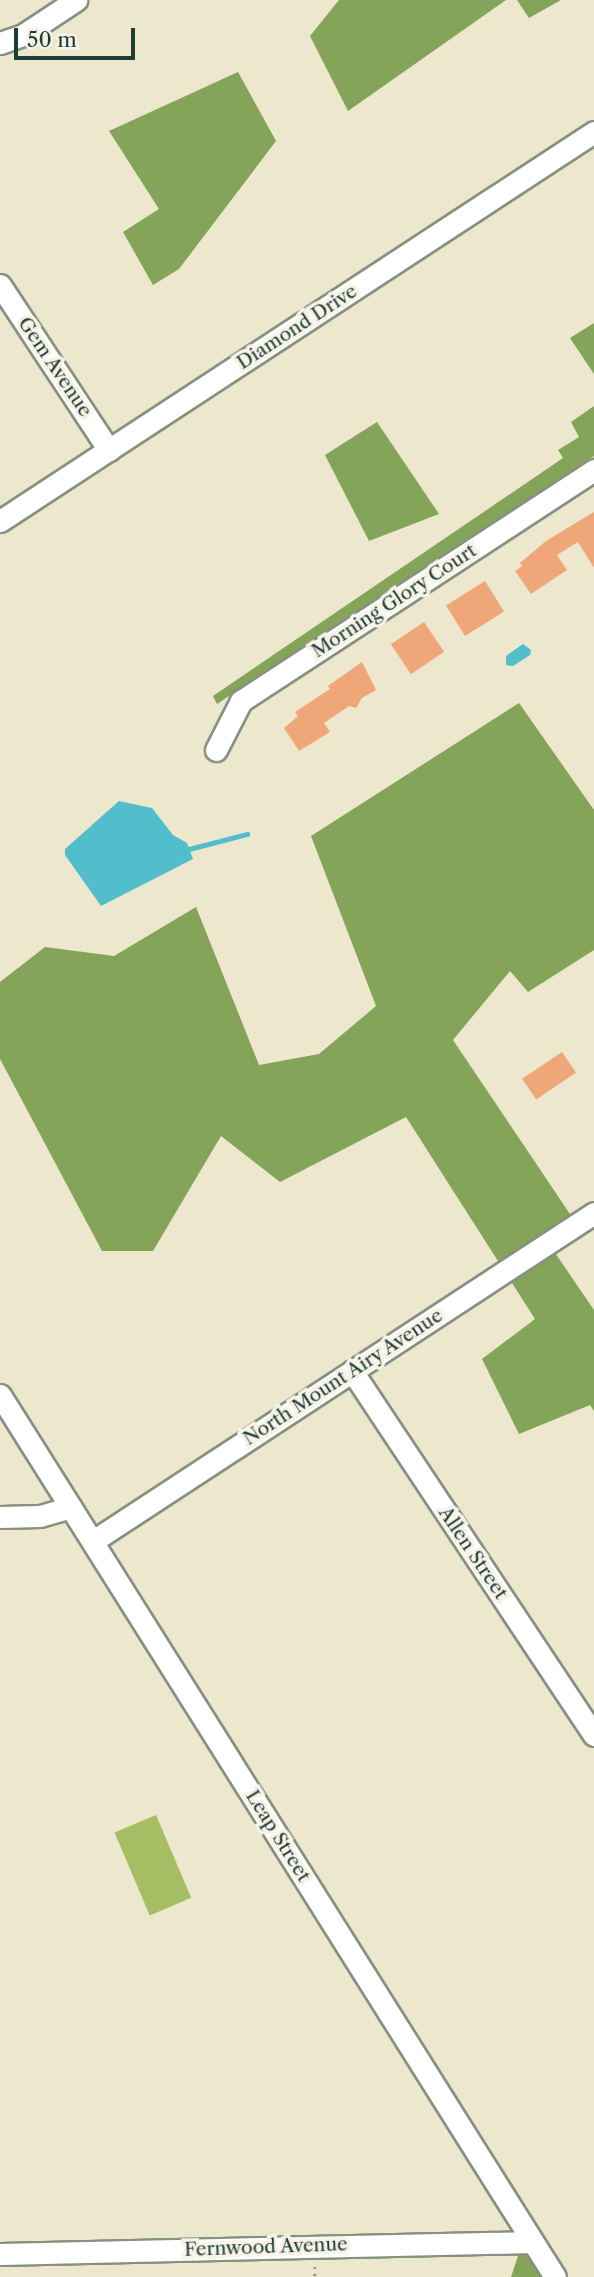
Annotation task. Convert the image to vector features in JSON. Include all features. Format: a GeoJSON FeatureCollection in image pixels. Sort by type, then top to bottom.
{"type":"FeatureCollection","features":[{"type":"Feature","properties":{"kind":"street"},"geometry":{"type":"LineString","coordinates":[[0,43],[23,35],[76,0]]}},
{"type":"Feature","properties":{"kind":"street","name":"Diamond Drive"},"geometry":{"type":"LineString","coordinates":[[0,521],[594,132]]}},
{"type":"Feature","properties":{"kind":"street","name":"Gem Avenue"},"geometry":{"type":"LineString","coordinates":[[0,285],[109,450]]}},
{"type":"Feature","properties":{"kind":"street","name":"Morning Glory Court"},"geometry":{"type":"LineString","coordinates":[[216,750],[241,701],[594,470]]}},
{"type":"Feature","properties":{"kind":"street","name":"North Mount Airy Avenue"},"geometry":{"type":"LineString","coordinates":[[93,1541],[594,1213]]}},
{"type":"Feature","properties":{"kind":"street","name":"Allen Street"},"geometry":{"type":"LineString","coordinates":[[352,1371],[594,1735]]}},
{"type":"Feature","properties":{"kind":"street","name":"Leap Street"},"geometry":{"type":"LineString","coordinates":[[0,1395],[555,2277]]}},
{"type":"Feature","properties":{"kind":"street"},"geometry":{"type":"LineString","coordinates":[[0,1517],[40,1516],[71,1507]]}},
{"type":"Feature","properties":{"kind":"street","name":"Fernwood Avenue"},"geometry":{"type":"LineString","coordinates":[[0,2255],[533,2242]]}},
{"type":"Feature","properties":{"kind":"green space"},"geometry":{"type":"Polygon","coordinates":[[[339,0],[506,0],[348,111],[310,36],[339,0]]]}},
{"type":"Feature","properties":{"kind":"green space"},"geometry":{"type":"Polygon","coordinates":[[[517,0],[561,0],[529,18],[517,0]]]}},
{"type":"Feature","properties":{"kind":"green space"},"geometry":{"type":"Polygon","coordinates":[[[238,72],[276,141],[179,269],[153,285],[123,232],[159,209],[109,131],[238,72]]]}},
{"type":"Feature","properties":{"kind":"green space"},"geometry":{"type":"Polygon","coordinates":[[[594,323],[594,374],[570,338],[594,323]]]}},
{"type":"Feature","properties":{"kind":"green space"},"geometry":{"type":"Polygon","coordinates":[[[594,406],[594,456],[217,704],[213,696],[563,458],[558,450],[579,437],[571,422],[594,406]]]}},
{"type":"Feature","properties":{"kind":"green space"},"geometry":{"type":"Polygon","coordinates":[[[377,422],[439,514],[369,541],[325,455],[377,422]]]}},
{"type":"Feature","properties":{"kind":"green space"},"geometry":{"type":"Polygon","coordinates":[[[519,703],[594,810],[594,950],[528,992],[510,971],[453,1040],[578,1226],[549,1244],[594,1310],[594,1411],[590,1405],[519,1434],[482,1359],[535,1319],[406,1117],[280,1182],[221,1136],[153,1251],[102,1251],[0,1059],[0,982],[45,947],[114,956],[196,907],[259,1065],[319,1054],[376,1006],[311,836],[519,703]]]}},
{"type":"Feature","properties":{"kind":"green space"},"geometry":{"type":"Polygon","coordinates":[[[156,1815],[191,1898],[150,1915],[115,1833],[156,1815]]]}},
{"type":"Feature","properties":{"kind":"green space"},"geometry":{"type":"Polygon","coordinates":[[[521,2247],[565,2277],[511,2277],[521,2247]]]}},
{"type":"Feature","properties":{"kind":"water"},"geometry":{"type":"Polygon","coordinates":[[[523,644],[531,650],[530,655],[513,666],[506,665],[506,656],[523,644]]]}},
{"type":"Feature","properties":{"kind":"water"},"geometry":{"type":"Polygon","coordinates":[[[119,801],[152,808],[173,835],[187,843],[193,859],[101,906],[65,855],[65,849],[119,801]]]}},
{"type":"Feature","properties":{"kind":"building"},"geometry":{"type":"Polygon","coordinates":[[[594,512],[594,568],[578,542],[557,555],[567,570],[531,594],[515,571],[522,566],[520,563],[546,541],[594,512]]]}},
{"type":"Feature","properties":{"kind":"building"},"geometry":{"type":"Polygon","coordinates":[[[485,581],[504,612],[465,636],[446,605],[485,581]]]}},
{"type":"Feature","properties":{"kind":"building"},"geometry":{"type":"Polygon","coordinates":[[[424,622],[444,652],[411,674],[391,644],[424,622]]]}},
{"type":"Feature","properties":{"kind":"building"},"geometry":{"type":"Polygon","coordinates":[[[362,662],[376,690],[362,698],[356,708],[349,706],[324,723],[330,732],[299,751],[284,728],[298,716],[295,712],[330,689],[328,686],[362,662]]]}},
{"type":"Feature","properties":{"kind":"building"},"geometry":{"type":"Polygon","coordinates":[[[562,1052],[576,1073],[536,1100],[522,1079],[562,1052]]]}},
{"type":"Feature","properties":{"kind":"waterway"},"geometry":{"type":"LineString","coordinates":[[189,849],[247,834]]}}]}
